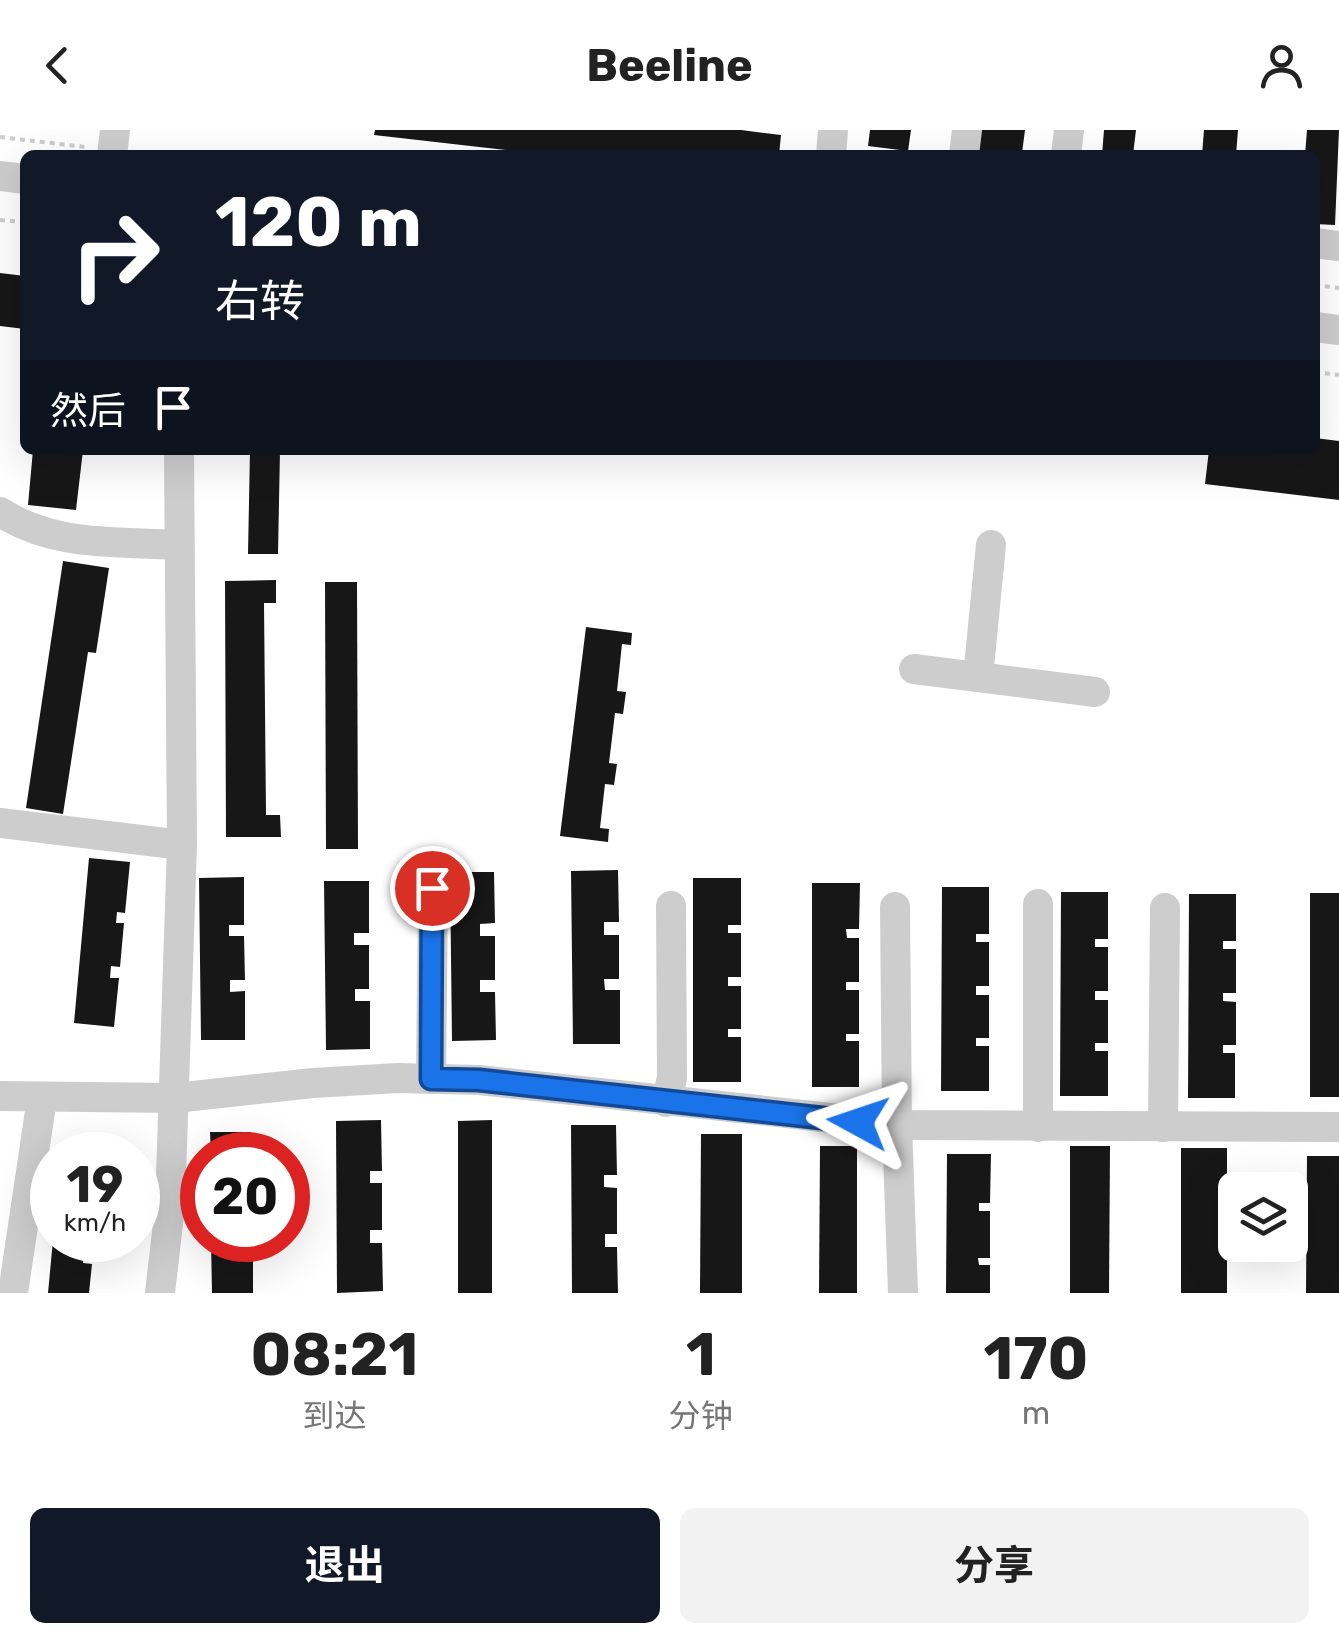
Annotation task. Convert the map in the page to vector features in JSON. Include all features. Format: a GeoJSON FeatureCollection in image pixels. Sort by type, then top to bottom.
{"type":"FeatureCollection","features":[{"type":"Feature","properties":{"kind":"street"},"geometry":{"type":"LineString","coordinates":[[160,1293],[176,1098],[182,844],[178,455]]}},
{"type":"Feature","properties":{"kind":"street"},"geometry":{"type":"LineString","coordinates":[[0,512],[31,531],[54,537],[178,545]]}},
{"type":"Feature","properties":{"kind":"street"},"geometry":{"type":"LineString","coordinates":[[978,677],[991,545]]}},
{"type":"Feature","properties":{"kind":"street"},"geometry":{"type":"LineString","coordinates":[[914,669],[1096,692]]}},
{"type":"Feature","properties":{"kind":"street"},"geometry":{"type":"LineString","coordinates":[[0,823],[182,844]]}},
{"type":"Feature","properties":{"kind":"street"},"geometry":{"type":"LineString","coordinates":[[431,1079],[432,888]]}},
{"type":"Feature","properties":{"kind":"street"},"geometry":{"type":"LineString","coordinates":[[1038,904],[1038,1126]]}},
{"type":"Feature","properties":{"kind":"street"},"geometry":{"type":"LineString","coordinates":[[666,1102],[672,1078],[671,906]]}},
{"type":"Feature","properties":{"kind":"street"},"geometry":{"type":"LineString","coordinates":[[895,907],[903,1293]]}},
{"type":"Feature","properties":{"kind":"street"},"geometry":{"type":"LineString","coordinates":[[1162,1127],[1164,908]]}},
{"type":"Feature","properties":{"kind":"street"},"geometry":{"type":"LineString","coordinates":[[0,1096],[176,1098],[313,1083],[479,1080],[897,1125],[1339,1127]]}},
{"type":"Feature","properties":{"kind":"street"},"geometry":{"type":"LineString","coordinates":[[13,1293],[42,1098]]}},
{"type":"Feature","properties":{"kind":"path"},"geometry":{"type":"LineString","coordinates":[[0,137],[113,145]]}},
{"type":"Feature","properties":{"kind":"building"},"geometry":{"type":"Polygon","coordinates":[[[375,130],[741,130],[781,135],[780,150],[505,150],[374,135],[375,130]]]}},
{"type":"Feature","properties":{"kind":"building"},"geometry":{"type":"Polygon","coordinates":[[[870,130],[911,130],[908,150],[868,146],[870,130]]]}},
{"type":"Feature","properties":{"kind":"building"},"geometry":{"type":"Polygon","coordinates":[[[977,130],[1025,130],[1022,150],[975,150],[977,130]]]}},
{"type":"Feature","properties":{"kind":"building"},"geometry":{"type":"Polygon","coordinates":[[[1104,130],[1136,130],[1134,150],[1102,150],[1104,130]]]}},
{"type":"Feature","properties":{"kind":"building"},"geometry":{"type":"Polygon","coordinates":[[[1204,130],[1238,130],[1236,150],[1202,150],[1204,130]]]}},
{"type":"Feature","properties":{"kind":"building"},"geometry":{"type":"Polygon","coordinates":[[[1307,130],[1339,130],[1335,225],[1320,224],[1320,150],[1305,150],[1307,130]]]}},
{"type":"Feature","properties":{"kind":"building"},"geometry":{"type":"Polygon","coordinates":[[[0,273],[20,275],[20,328],[0,326],[0,273]]]}},
{"type":"Feature","properties":{"kind":"building"},"geometry":{"type":"Polygon","coordinates":[[[1320,439],[1339,441],[1339,500],[1205,484],[1208,455],[1320,455],[1320,439]]]}},
{"type":"Feature","properties":{"kind":"building"},"geometry":{"type":"Polygon","coordinates":[[[33,455],[82,455],[76,510],[28,505],[33,455]]]}},
{"type":"Feature","properties":{"kind":"building"},"geometry":{"type":"Polygon","coordinates":[[[250,455],[280,455],[278,554],[248,554],[250,455]]]}},
{"type":"Feature","properties":{"kind":"building"},"geometry":{"type":"Polygon","coordinates":[[[63,561],[109,568],[96,653],[88,652],[63,814],[26,808],[63,561]]]}},
{"type":"Feature","properties":{"kind":"building"},"geometry":{"type":"Polygon","coordinates":[[[276,580],[276,603],[264,603],[266,815],[280,815],[281,837],[226,837],[225,581],[276,580]]]}},
{"type":"Feature","properties":{"kind":"building"},"geometry":{"type":"Polygon","coordinates":[[[325,582],[357,582],[358,849],[326,849],[325,582]]]}},
{"type":"Feature","properties":{"kind":"building"},"geometry":{"type":"Polygon","coordinates":[[[586,627],[632,633],[631,645],[622,644],[617,691],[626,692],[623,714],[615,713],[609,763],[617,764],[614,785],[605,784],[600,828],[609,829],[608,842],[560,836],[586,627]]]}},
{"type":"Feature","properties":{"kind":"building"},"geometry":{"type":"Polygon","coordinates":[[[89,858],[130,862],[125,913],[117,912],[116,923],[124,923],[120,967],[111,966],[110,978],[119,978],[114,1027],[74,1023],[89,858]]]}},
{"type":"Feature","properties":{"kind":"building"},"geometry":{"type":"Polygon","coordinates":[[[618,870],[619,922],[604,922],[604,935],[619,935],[619,979],[604,979],[605,990],[620,990],[620,1044],[573,1044],[571,871],[618,870]]]}},
{"type":"Feature","properties":{"kind":"building"},"geometry":{"type":"Polygon","coordinates":[[[450,872],[494,872],[495,923],[480,924],[480,936],[495,936],[495,980],[480,980],[480,992],[495,992],[496,1040],[452,1041],[450,872]]]}},
{"type":"Feature","properties":{"kind":"building"},"geometry":{"type":"Polygon","coordinates":[[[244,877],[244,925],[229,925],[229,936],[244,936],[245,980],[230,980],[230,992],[245,991],[245,1040],[201,1040],[199,878],[244,877]]]}},
{"type":"Feature","properties":{"kind":"building"},"geometry":{"type":"Polygon","coordinates":[[[693,878],[741,878],[741,925],[728,925],[728,933],[741,933],[741,977],[728,977],[728,986],[741,986],[741,1029],[728,1029],[728,1037],[741,1037],[741,1082],[693,1082],[693,878]]]}},
{"type":"Feature","properties":{"kind":"building"},"geometry":{"type":"Polygon","coordinates":[[[324,881],[369,881],[369,933],[354,933],[354,945],[369,945],[369,989],[355,989],[355,1001],[370,1001],[370,1049],[326,1050],[324,881]]]}},
{"type":"Feature","properties":{"kind":"building"},"geometry":{"type":"Polygon","coordinates":[[[812,883],[860,883],[859,929],[846,929],[847,938],[859,938],[859,982],[846,982],[846,990],[859,990],[859,1034],[846,1034],[846,1041],[859,1041],[859,1087],[812,1087],[812,883]]]}},
{"type":"Feature","properties":{"kind":"building"},"geometry":{"type":"Polygon","coordinates":[[[942,887],[989,887],[989,934],[976,934],[976,942],[989,942],[989,986],[976,986],[976,995],[989,995],[989,1038],[976,1038],[976,1046],[989,1046],[989,1091],[941,1091],[942,887]]]}},
{"type":"Feature","properties":{"kind":"building"},"geometry":{"type":"Polygon","coordinates":[[[1061,892],[1108,892],[1108,939],[1095,939],[1095,947],[1108,947],[1108,991],[1095,991],[1095,1000],[1108,1000],[1108,1043],[1095,1043],[1095,1051],[1108,1051],[1108,1096],[1060,1096],[1061,892]]]}},
{"type":"Feature","properties":{"kind":"building"},"geometry":{"type":"Polygon","coordinates":[[[1310,893],[1339,893],[1339,1097],[1310,1097],[1310,893]]]}},
{"type":"Feature","properties":{"kind":"building"},"geometry":{"type":"Polygon","coordinates":[[[1189,894],[1236,894],[1236,941],[1223,941],[1223,949],[1236,949],[1236,993],[1223,993],[1223,1001],[1236,1002],[1236,1045],[1223,1045],[1223,1053],[1235,1053],[1235,1098],[1188,1098],[1189,894]]]}},
{"type":"Feature","properties":{"kind":"building"},"geometry":{"type":"Polygon","coordinates":[[[381,1120],[382,1171],[370,1171],[370,1183],[382,1183],[382,1230],[370,1230],[370,1243],[382,1243],[383,1291],[337,1293],[336,1121],[381,1120]]]}},
{"type":"Feature","properties":{"kind":"building"},"geometry":{"type":"Polygon","coordinates":[[[492,1120],[492,1293],[458,1293],[458,1121],[492,1120]]]}},
{"type":"Feature","properties":{"kind":"building"},"geometry":{"type":"Polygon","coordinates":[[[571,1125],[616,1125],[617,1175],[604,1175],[604,1187],[617,1188],[617,1234],[605,1234],[605,1247],[617,1247],[618,1293],[572,1293],[571,1125]]]}},
{"type":"Feature","properties":{"kind":"building"},"geometry":{"type":"Polygon","coordinates":[[[701,1134],[742,1134],[742,1293],[700,1293],[701,1134]]]}},
{"type":"Feature","properties":{"kind":"building"},"geometry":{"type":"Polygon","coordinates":[[[820,1146],[857,1146],[857,1293],[819,1293],[820,1146]]]}},
{"type":"Feature","properties":{"kind":"building"},"geometry":{"type":"Polygon","coordinates":[[[1070,1146],[1110,1146],[1109,1293],[1070,1293],[1070,1146]]]}},
{"type":"Feature","properties":{"kind":"building"},"geometry":{"type":"Polygon","coordinates":[[[1181,1148],[1227,1148],[1227,1172],[1218,1172],[1218,1262],[1227,1262],[1227,1293],[1181,1293],[1181,1148]]]}},
{"type":"Feature","properties":{"kind":"building"},"geometry":{"type":"Polygon","coordinates":[[[947,1154],[991,1154],[990,1203],[979,1203],[979,1211],[990,1211],[990,1258],[978,1258],[979,1265],[990,1265],[990,1293],[946,1293],[947,1154]]]}},
{"type":"Feature","properties":{"kind":"building"},"geometry":{"type":"Polygon","coordinates":[[[1307,1156],[1339,1156],[1339,1293],[1306,1293],[1307,1156]]]}},
{"type":"Feature","properties":{"kind":"building"},"geometry":{"type":"Polygon","coordinates":[[[51,1262],[92,1264],[89,1293],[48,1293],[51,1262]]]}},
{"type":"Feature","properties":{"kind":"building"},"geometry":{"type":"Polygon","coordinates":[[[211,1262],[253,1262],[253,1293],[212,1293],[211,1262]]]}},
{"type":"Feature","properties":{"kind":"route"},"geometry":{"type":"LineString","coordinates":[[432,888],[431,1079],[479,1080],[858,1122]]}}]}
